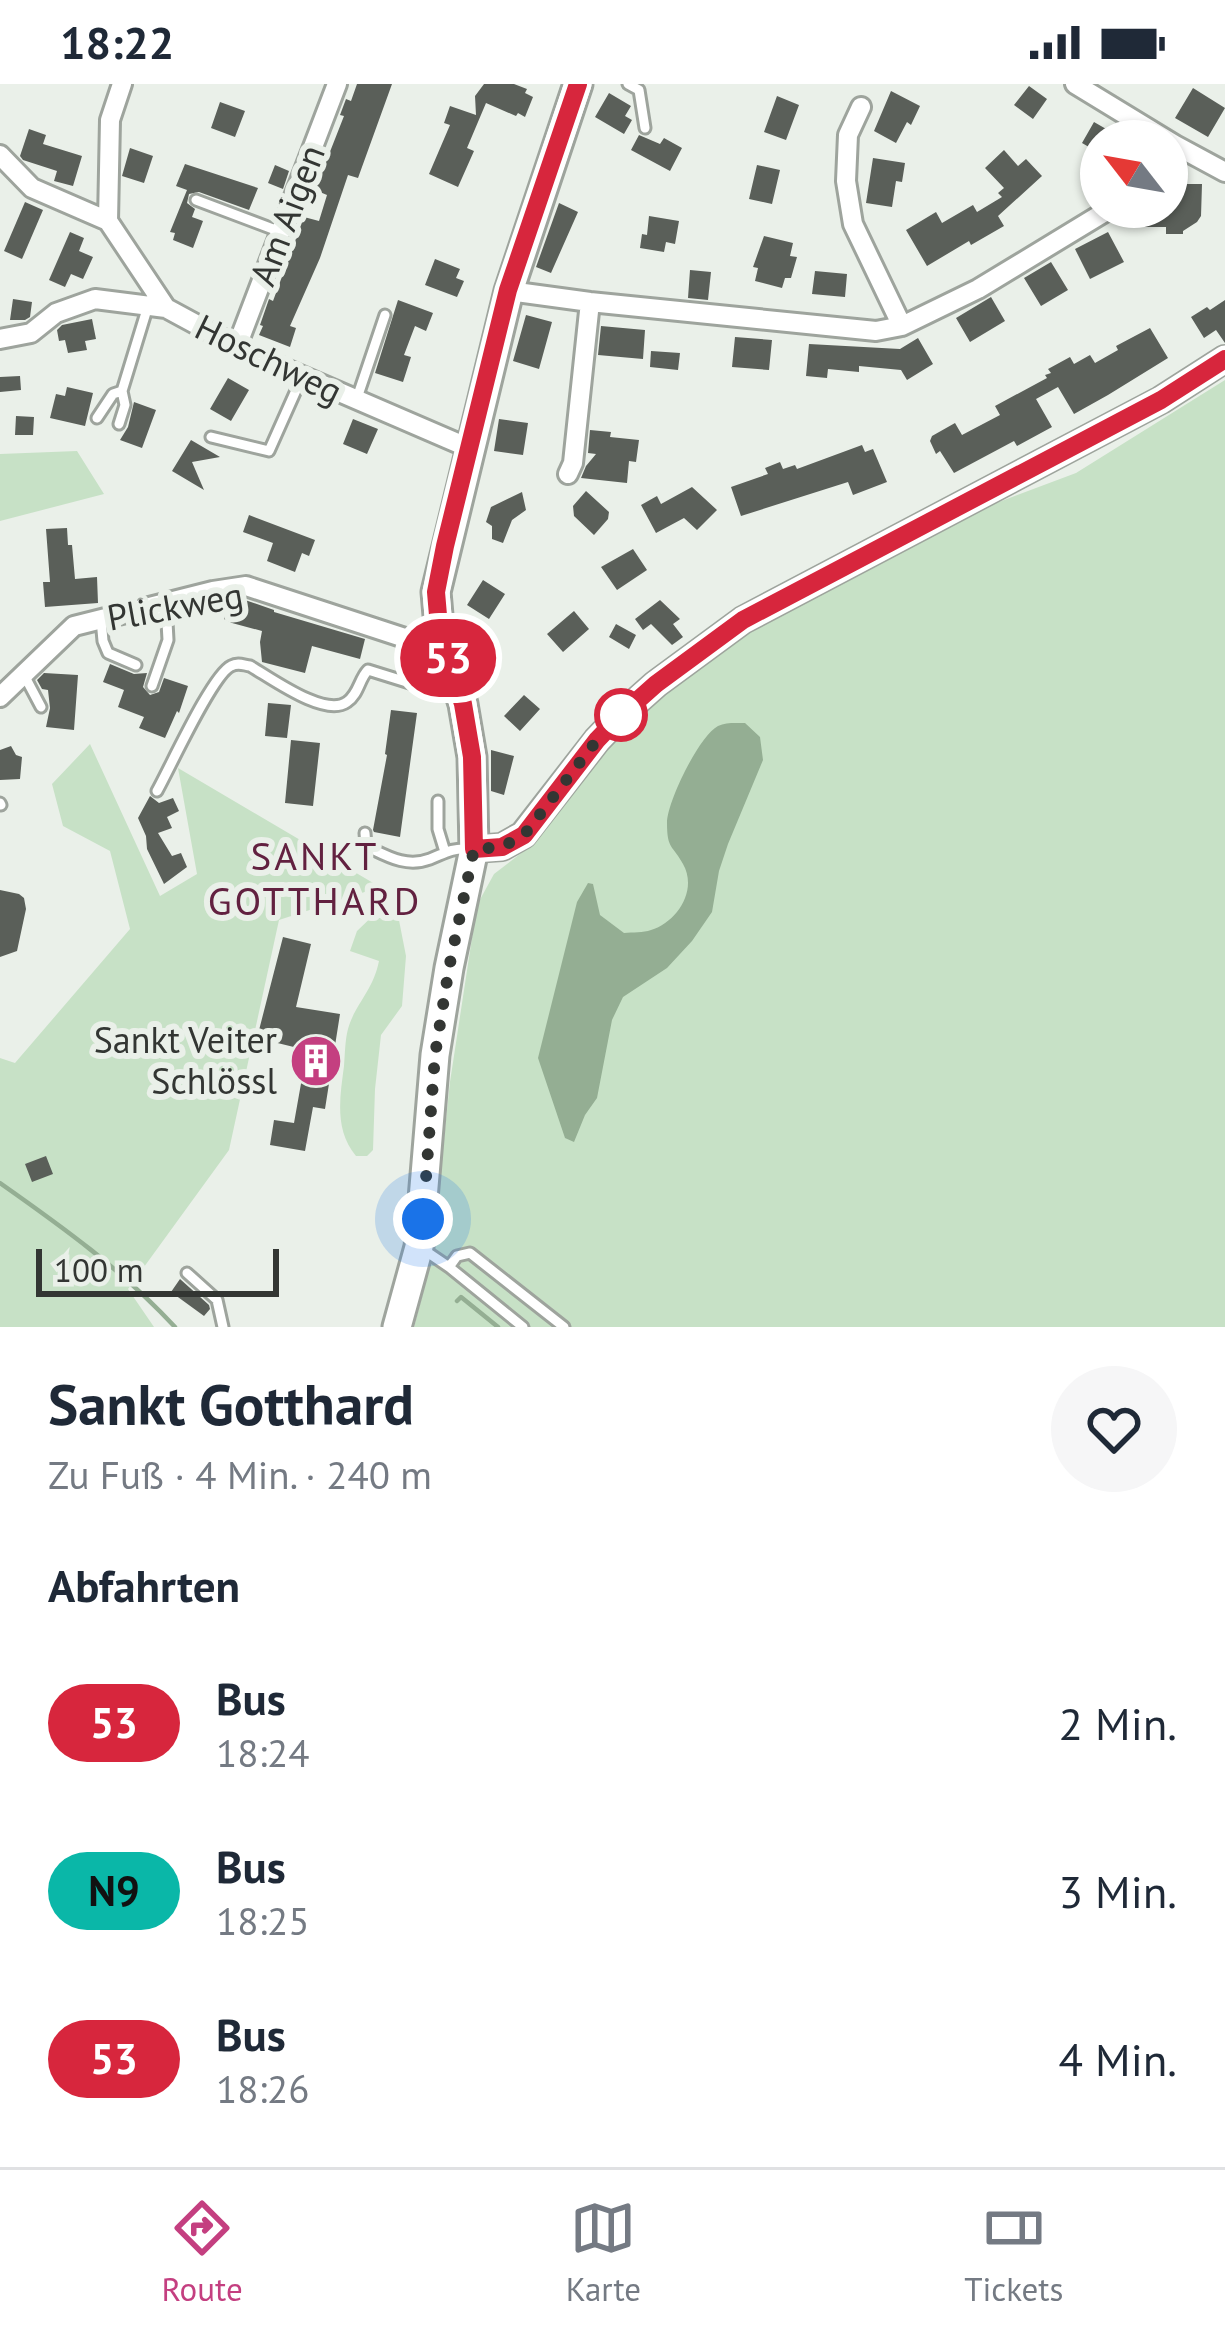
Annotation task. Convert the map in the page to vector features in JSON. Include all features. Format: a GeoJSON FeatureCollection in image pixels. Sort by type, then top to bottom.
{"type":"FeatureCollection","features":[{"type":"Feature","properties":{"kind":"main road"},"geometry":{"type":"LineString","coordinates":[[398,1327],[419,1246],[435,1055],[474,849],[470,743],[463,704],[429,633],[439,572],[508,290],[578,84]]}},
{"type":"Feature","properties":{"kind":"street"},"geometry":{"type":"LineString","coordinates":[[0,155],[32,188],[108,221],[110,120],[122,84]]}},
{"type":"Feature","properties":{"kind":"street","name":"Am Aigen"},"geometry":{"type":"LineString","coordinates":[[237,346],[337,84]]}},
{"type":"Feature","properties":{"kind":"street"},"geometry":{"type":"LineString","coordinates":[[1076,84],[1129,120]]}},
{"type":"Feature","properties":{"kind":"street"},"geometry":{"type":"LineString","coordinates":[[861,107],[848,135],[846,181],[853,224],[902,326]]}},
{"type":"Feature","properties":{"kind":"street"},"geometry":{"type":"LineString","coordinates":[[1188,156],[1225,172]]}},
{"type":"Feature","properties":{"kind":"street","name":"Hoschweg"},"geometry":{"type":"LineString","coordinates":[[108,221],[157,307],[302,377],[469,448]]}},
{"type":"Feature","properties":{"kind":"street"},"geometry":{"type":"LineString","coordinates":[[508,290],[876,331],[902,326],[978,289],[1080,227]]}},
{"type":"Feature","properties":{"kind":"street"},"geometry":{"type":"LineString","coordinates":[[0,339],[31,333],[56,313],[94,299],[157,307]]}},
{"type":"Feature","properties":{"kind":"street"},"geometry":{"type":"LineString","coordinates":[[568,474],[590,302]]}},
{"type":"Feature","properties":{"kind":"street"},"geometry":{"type":"LineString","coordinates":[[474,849],[502,847],[524,835],[620,716],[743,620],[1161,400],[1225,358]]}},
{"type":"Feature","properties":{"kind":"street","name":"Plickweg"},"geometry":{"type":"LineString","coordinates":[[0,697],[74,626],[246,586],[414,641],[429,633]]}},
{"type":"Feature","properties":{"kind":"lane"},"geometry":{"type":"LineString","coordinates":[[628,84],[639,89],[645,128]]}},
{"type":"Feature","properties":{"kind":"lane"},"geometry":{"type":"LineString","coordinates":[[196,200],[280,232]]}},
{"type":"Feature","properties":{"kind":"lane"},"geometry":{"type":"LineString","coordinates":[[119,424],[125,405],[122,391],[157,307]]}},
{"type":"Feature","properties":{"kind":"lane"},"geometry":{"type":"LineString","coordinates":[[356,401],[385,315]]}},
{"type":"Feature","properties":{"kind":"lane"},"geometry":{"type":"LineString","coordinates":[[211,437],[269,451],[302,377]]}},
{"type":"Feature","properties":{"kind":"lane"},"geometry":{"type":"LineString","coordinates":[[97,418],[113,394],[122,391]]}},
{"type":"Feature","properties":{"kind":"lane"},"geometry":{"type":"LineString","coordinates":[[152,686],[168,640],[166,603]]}},
{"type":"Feature","properties":{"kind":"lane"},"geometry":{"type":"LineString","coordinates":[[101,619],[108,653],[136,664]]}},
{"type":"Feature","properties":{"kind":"lane"},"geometry":{"type":"LineString","coordinates":[[157,791],[214,682],[230,666],[250,666],[303,697],[334,706],[351,699],[368,670],[413,683],[428,677],[429,633]]}},
{"type":"Feature","properties":{"kind":"lane"},"geometry":{"type":"LineString","coordinates":[[22,673],[41,706]]}},
{"type":"Feature","properties":{"kind":"lane"},"geometry":{"type":"LineString","coordinates":[[438,802],[445,852]]}},
{"type":"Feature","properties":{"kind":"lane"},"geometry":{"type":"LineString","coordinates":[[365,833],[366,846],[400,862],[428,860],[454,848],[474,849]]}},
{"type":"Feature","properties":{"kind":"lane"},"geometry":{"type":"LineString","coordinates":[[419,1246],[523,1327]]}},
{"type":"Feature","properties":{"kind":"lane"},"geometry":{"type":"LineString","coordinates":[[449,1267],[457,1256],[470,1252],[564,1327]]}},
{"type":"Feature","properties":{"kind":"lane"},"geometry":{"type":"LineString","coordinates":[[187,1273],[217,1300],[223,1327]]}},
{"type":"Feature","properties":{"kind":"shaded area"},"geometry":{"type":"Polygon","coordinates":[[[1225,380],[1225,1327],[414,1327],[433,1243],[450,1082],[477,905],[494,874],[550,824],[630,717],[753,626],[954,519],[1076,473],[1225,380]]]}},
{"type":"Feature","properties":{"kind":"shaded area"},"geometry":{"type":"Polygon","coordinates":[[[77,451],[104,494],[0,521],[0,454],[77,451]]]}},
{"type":"Feature","properties":{"kind":"shaded area"},"geometry":{"type":"Polygon","coordinates":[[[745,723],[760,737],[763,760],[728,844],[712,912],[667,968],[623,997],[612,1020],[597,1098],[574,1142],[565,1138],[538,1058],[577,902],[588,883],[593,884],[600,915],[624,933],[651,930],[677,912],[688,884],[668,838],[672,800],[710,732],[724,724],[745,723]]]}},
{"type":"Feature","properties":{"kind":"shaded area"},"geometry":{"type":"Polygon","coordinates":[[[90,744],[160,896],[197,874],[178,768],[380,887],[279,920],[229,1150],[128,1289],[154,1327],[0,1327],[0,1058],[15,1063],[130,929],[110,851],[63,826],[52,784],[90,744]]]}},
{"type":"Feature","properties":{"kind":"shaded area"},"geometry":{"type":"Polygon","coordinates":[[[381,908],[397,910],[406,956],[402,1006],[381,1035],[373,1150],[367,1156],[356,1156],[344,1135],[340,1113],[346,1042],[351,1020],[379,961],[350,951],[357,931],[381,908]]]}},
{"type":"Feature","properties":{"kind":"building"},"geometry":{"type":"Polygon","coordinates":[[[357,84],[392,84],[358,178],[348,175],[320,258],[290,326],[296,328],[290,347],[259,335],[260,325],[304,217],[319,221],[327,195],[315,190],[346,99],[351,101],[357,84]]]}},
{"type":"Feature","properties":{"kind":"building"},"geometry":{"type":"Polygon","coordinates":[[[484,84],[514,84],[533,97],[525,117],[486,103],[467,148],[474,151],[458,187],[429,174],[450,125],[444,123],[450,106],[476,115],[475,96],[484,84]]]}},
{"type":"Feature","properties":{"kind":"building"},"geometry":{"type":"Polygon","coordinates":[[[1029,86],[1047,99],[1033,119],[1014,105],[1029,86]]]}},
{"type":"Feature","properties":{"kind":"building"},"geometry":{"type":"Polygon","coordinates":[[[1193,88],[1225,108],[1208,137],[1188,125],[1188,120],[1175,118],[1193,88]]]}},
{"type":"Feature","properties":{"kind":"building"},"geometry":{"type":"Polygon","coordinates":[[[891,91],[920,106],[896,143],[874,131],[891,91]]]}},
{"type":"Feature","properties":{"kind":"building"},"geometry":{"type":"Polygon","coordinates":[[[609,93],[631,106],[625,116],[632,120],[624,134],[595,117],[609,93]]]}},
{"type":"Feature","properties":{"kind":"building"},"geometry":{"type":"Polygon","coordinates":[[[777,96],[799,105],[786,140],[764,132],[777,96]]]}},
{"type":"Feature","properties":{"kind":"building"},"geometry":{"type":"Polygon","coordinates":[[[220,102],[245,111],[235,137],[211,128],[220,102]]]}},
{"type":"Feature","properties":{"kind":"building"},"geometry":{"type":"Polygon","coordinates":[[[29,129],[46,135],[43,144],[82,156],[73,186],[54,181],[57,171],[23,160],[20,156],[29,129]]]}},
{"type":"Feature","properties":{"kind":"building"},"geometry":{"type":"Polygon","coordinates":[[[639,135],[660,144],[664,138],[682,148],[670,171],[631,150],[639,135]]]}},
{"type":"Feature","properties":{"kind":"building"},"geometry":{"type":"Polygon","coordinates":[[[130,148],[153,156],[144,183],[122,176],[130,148]]]}},
{"type":"Feature","properties":{"kind":"building"},"geometry":{"type":"Polygon","coordinates":[[[1004,150],[1018,166],[1026,159],[1042,176],[998,216],[1004,226],[927,266],[906,230],[936,212],[942,223],[973,205],[977,212],[1002,197],[998,193],[1004,188],[985,168],[1004,150]]]}},
{"type":"Feature","properties":{"kind":"building"},"geometry":{"type":"Polygon","coordinates":[[[873,158],[905,163],[892,207],[866,203],[873,158]]]}},
{"type":"Feature","properties":{"kind":"building"},"geometry":{"type":"Polygon","coordinates":[[[185,164],[258,188],[249,210],[199,192],[189,194],[187,203],[195,209],[192,217],[203,221],[193,248],[173,240],[175,233],[170,232],[187,190],[176,186],[185,164]]]}},
{"type":"Feature","properties":{"kind":"building"},"geometry":{"type":"Polygon","coordinates":[[[275,165],[289,171],[283,189],[268,183],[275,165]]]}},
{"type":"Feature","properties":{"kind":"building"},"geometry":{"type":"Polygon","coordinates":[[[757,165],[780,170],[772,204],[749,199],[757,165]]]}},
{"type":"Feature","properties":{"kind":"building"},"geometry":{"type":"Polygon","coordinates":[[[1188,184],[1202,184],[1197,222],[1188,228],[1188,184]]]}},
{"type":"Feature","properties":{"kind":"building"},"geometry":{"type":"Polygon","coordinates":[[[25,202],[43,210],[22,259],[4,251],[25,202]]]}},
{"type":"Feature","properties":{"kind":"building"},"geometry":{"type":"Polygon","coordinates":[[[559,203],[578,212],[551,273],[536,267],[559,203]]]}},
{"type":"Feature","properties":{"kind":"building"},"geometry":{"type":"Polygon","coordinates":[[[649,216],[679,221],[675,244],[666,242],[664,252],[640,248],[649,216]]]}},
{"type":"Feature","properties":{"kind":"building"},"geometry":{"type":"Polygon","coordinates":[[[1166,228],[1188,228],[1183,234],[1166,234],[1166,228]]]}},
{"type":"Feature","properties":{"kind":"building"},"geometry":{"type":"Polygon","coordinates":[[[70,232],[84,238],[79,251],[93,257],[83,279],[71,274],[65,287],[49,280],[70,232]]]}},
{"type":"Feature","properties":{"kind":"building"},"geometry":{"type":"Polygon","coordinates":[[[1108,232],[1124,262],[1090,279],[1075,249],[1108,232]]]}},
{"type":"Feature","properties":{"kind":"building"},"geometry":{"type":"Polygon","coordinates":[[[764,236],[793,243],[790,256],[797,257],[791,278],[785,278],[782,288],[755,281],[758,268],[753,267],[764,236]]]}},
{"type":"Feature","properties":{"kind":"building"},"geometry":{"type":"Polygon","coordinates":[[[435,259],[460,269],[456,278],[464,281],[457,297],[425,285],[435,259]]]}},
{"type":"Feature","properties":{"kind":"building"},"geometry":{"type":"Polygon","coordinates":[[[1051,262],[1068,290],[1041,306],[1024,278],[1051,262]]]}},
{"type":"Feature","properties":{"kind":"building"},"geometry":{"type":"Polygon","coordinates":[[[690,270],[711,272],[708,300],[688,298],[690,270]]]}},
{"type":"Feature","properties":{"kind":"building"},"geometry":{"type":"Polygon","coordinates":[[[815,271],[847,274],[845,297],[812,294],[815,271]]]}},
{"type":"Feature","properties":{"kind":"building"},"geometry":{"type":"Polygon","coordinates":[[[991,297],[1005,321],[970,342],[956,318],[991,297]]]}},
{"type":"Feature","properties":{"kind":"building"},"geometry":{"type":"Polygon","coordinates":[[[13,299],[32,302],[30,317],[10,320],[13,299]]]}},
{"type":"Feature","properties":{"kind":"building"},"geometry":{"type":"Polygon","coordinates":[[[398,300],[433,313],[426,331],[415,326],[404,355],[411,357],[403,382],[375,373],[398,300]]]}},
{"type":"Feature","properties":{"kind":"building"},"geometry":{"type":"Polygon","coordinates":[[[1225,300],[1225,343],[1216,330],[1204,338],[1191,317],[1225,300]]]}},
{"type":"Feature","properties":{"kind":"building"},"geometry":{"type":"Polygon","coordinates":[[[526,315],[552,322],[539,369],[513,361],[526,315]]]}},
{"type":"Feature","properties":{"kind":"building"},"geometry":{"type":"Polygon","coordinates":[[[92,319],[96,339],[85,341],[87,350],[68,353],[57,330],[92,319]]]}},
{"type":"Feature","properties":{"kind":"building"},"geometry":{"type":"Polygon","coordinates":[[[601,326],[645,330],[643,359],[598,355],[601,326]]]}},
{"type":"Feature","properties":{"kind":"building"},"geometry":{"type":"Polygon","coordinates":[[[1150,328],[1168,358],[1108,395],[1074,414],[1058,387],[1036,399],[1052,427],[954,473],[940,451],[936,454],[932,436],[955,423],[962,435],[1000,415],[995,406],[1047,378],[1048,369],[1070,357],[1074,364],[1090,355],[1095,363],[1150,328]]]}},
{"type":"Feature","properties":{"kind":"building"},"geometry":{"type":"Polygon","coordinates":[[[735,337],[772,340],[769,370],[732,367],[735,337]]]}},
{"type":"Feature","properties":{"kind":"building"},"geometry":{"type":"Polygon","coordinates":[[[918,338],[933,364],[907,380],[901,370],[859,366],[859,372],[828,369],[827,378],[806,376],[809,344],[900,349],[918,338]]]}},
{"type":"Feature","properties":{"kind":"building"},"geometry":{"type":"Polygon","coordinates":[[[651,351],[680,353],[678,370],[650,367],[651,351]]]}},
{"type":"Feature","properties":{"kind":"building"},"geometry":{"type":"Polygon","coordinates":[[[20,376],[21,390],[0,392],[0,377],[20,376]]]}},
{"type":"Feature","properties":{"kind":"building"},"geometry":{"type":"Polygon","coordinates":[[[228,378],[249,390],[231,421],[210,409],[228,378]]]}},
{"type":"Feature","properties":{"kind":"building"},"geometry":{"type":"Polygon","coordinates":[[[67,387],[93,393],[85,426],[50,418],[56,394],[65,396],[67,387]]]}},
{"type":"Feature","properties":{"kind":"building"},"geometry":{"type":"Polygon","coordinates":[[[134,402],[156,410],[142,448],[120,440],[134,402]]]}},
{"type":"Feature","properties":{"kind":"building"},"geometry":{"type":"Polygon","coordinates":[[[16,416],[34,417],[33,435],[15,435],[16,416]]]}},
{"type":"Feature","properties":{"kind":"building"},"geometry":{"type":"Polygon","coordinates":[[[353,419],[378,429],[367,454],[343,444],[353,419]]]}},
{"type":"Feature","properties":{"kind":"building"},"geometry":{"type":"Polygon","coordinates":[[[499,419],[528,423],[523,455],[494,451],[499,419]]]}},
{"type":"Feature","properties":{"kind":"building"},"geometry":{"type":"Polygon","coordinates":[[[590,430],[639,440],[636,462],[629,461],[627,483],[581,478],[596,454],[588,453],[590,430]]]}},
{"type":"Feature","properties":{"kind":"building"},"geometry":{"type":"Polygon","coordinates":[[[191,440],[220,457],[192,462],[204,490],[172,471],[191,440]]]}},
{"type":"Feature","properties":{"kind":"building"},"geometry":{"type":"Polygon","coordinates":[[[862,445],[865,452],[873,449],[887,482],[853,495],[848,482],[741,516],[731,487],[768,474],[765,468],[780,462],[783,469],[795,465],[797,469],[862,445]]]}},
{"type":"Feature","properties":{"kind":"building"},"geometry":{"type":"Polygon","coordinates":[[[692,487],[717,510],[697,530],[684,518],[656,533],[641,505],[657,496],[661,504],[692,487]]]}},
{"type":"Feature","properties":{"kind":"building"},"geometry":{"type":"Polygon","coordinates":[[[586,491],[609,512],[594,535],[574,516],[573,506],[586,491]]]}},
{"type":"Feature","properties":{"kind":"building"},"geometry":{"type":"Polygon","coordinates":[[[522,492],[526,510],[512,520],[503,543],[492,539],[492,526],[486,522],[491,507],[522,492]]]}},
{"type":"Feature","properties":{"kind":"building"},"geometry":{"type":"Polygon","coordinates":[[[249,515],[315,540],[309,556],[302,553],[295,572],[267,561],[273,543],[243,532],[249,515]]]}},
{"type":"Feature","properties":{"kind":"building"},"geometry":{"type":"Polygon","coordinates":[[[67,528],[75,579],[97,577],[98,603],[45,607],[43,582],[50,582],[46,529],[67,528]]]}},
{"type":"Feature","properties":{"kind":"building"},"geometry":{"type":"Polygon","coordinates":[[[633,549],[647,570],[617,590],[601,567],[633,549]]]}},
{"type":"Feature","properties":{"kind":"building"},"geometry":{"type":"Polygon","coordinates":[[[483,580],[505,594],[489,619],[467,605],[483,580]]]}},
{"type":"Feature","properties":{"kind":"building"},"geometry":{"type":"Polygon","coordinates":[[[245,600],[365,639],[360,659],[312,646],[305,673],[262,662],[262,631],[232,623],[217,611],[218,604],[245,600]]]}},
{"type":"Feature","properties":{"kind":"building"},"geometry":{"type":"Polygon","coordinates":[[[660,600],[680,619],[673,624],[683,637],[672,645],[651,624],[643,630],[635,619],[660,600]]]}},
{"type":"Feature","properties":{"kind":"building"},"geometry":{"type":"Polygon","coordinates":[[[574,611],[589,629],[563,652],[547,634],[574,611]]]}},
{"type":"Feature","properties":{"kind":"building"},"geometry":{"type":"Polygon","coordinates":[[[616,624],[636,635],[629,649],[609,637],[616,624]]]}},
{"type":"Feature","properties":{"kind":"building"},"geometry":{"type":"Polygon","coordinates":[[[110,664],[134,674],[147,673],[143,687],[150,695],[159,692],[164,678],[188,686],[165,738],[139,728],[144,717],[118,707],[124,690],[103,682],[110,664]]]}},
{"type":"Feature","properties":{"kind":"building"},"geometry":{"type":"Polygon","coordinates":[[[44,673],[78,675],[74,730],[46,727],[48,690],[37,680],[44,673]]]}},
{"type":"Feature","properties":{"kind":"building"},"geometry":{"type":"Polygon","coordinates":[[[524,695],[540,709],[520,731],[504,716],[524,695]]]}},
{"type":"Feature","properties":{"kind":"building"},"geometry":{"type":"Polygon","coordinates":[[[268,703],[291,705],[287,738],[265,736],[268,703]]]}},
{"type":"Feature","properties":{"kind":"building"},"geometry":{"type":"Polygon","coordinates":[[[391,710],[417,713],[400,837],[373,830],[391,710]]]}},
{"type":"Feature","properties":{"kind":"building"},"geometry":{"type":"Polygon","coordinates":[[[291,740],[320,743],[313,806],[285,803],[291,740]]]}},
{"type":"Feature","properties":{"kind":"building"},"geometry":{"type":"Polygon","coordinates":[[[11,746],[22,757],[20,779],[0,780],[0,750],[11,746]]]}},
{"type":"Feature","properties":{"kind":"building"},"geometry":{"type":"Polygon","coordinates":[[[491,750],[514,756],[504,795],[491,791],[491,750]]]}},
{"type":"Feature","properties":{"kind":"building"},"geometry":{"type":"Polygon","coordinates":[[[150,796],[159,803],[173,798],[179,811],[167,817],[172,828],[158,833],[172,856],[181,853],[187,867],[164,884],[138,818],[150,796]]]}},
{"type":"Feature","properties":{"kind":"building"},"geometry":{"type":"Polygon","coordinates":[[[0,890],[19,894],[26,909],[17,951],[0,957],[0,890]]]}},
{"type":"Feature","properties":{"kind":"building"},"geometry":{"type":"Polygon","coordinates":[[[283,937],[311,944],[296,1007],[340,1014],[325,1109],[313,1107],[305,1151],[270,1145],[274,1120],[294,1123],[302,1049],[257,1038],[283,937]]]}},
{"type":"Feature","properties":{"kind":"building"},"geometry":{"type":"Polygon","coordinates":[[[46,1156],[53,1174],[32,1182],[25,1164],[46,1156]]]}},
{"type":"Feature","properties":{"kind":"building"},"geometry":{"type":"Polygon","coordinates":[[[180,1279],[209,1305],[204,1316],[171,1292],[180,1279]]]}},
{"type":"Feature","properties":{"kind":"waterway"},"geometry":{"type":"LineString","coordinates":[[0,1183],[113,1268],[175,1327]]}},
{"type":"Feature","properties":{"kind":"waterway"},"geometry":{"type":"LineString","coordinates":[[457,1301],[461,1297],[498,1327]]}},
{"type":"Feature","properties":{"kind":"bus line","name":"53"},"geometry":{"type":"LineString","coordinates":[[578,84],[508,290],[436,592],[439,627],[463,704],[472,757],[474,849],[502,847],[524,835],[620,716],[743,620],[1161,400],[1225,359]]}},
{"type":"Feature","properties":{"kind":"place","name":"Sankt Veiter Schlössl"},"geometry":{"type":"Point","coordinates":[316,1061]}},
{"type":"Feature","properties":{"kind":"district","name":"SANKT GOTTHARD"},"geometry":{"type":"Point","coordinates":[315,878]}},
{"type":"Feature","properties":{"kind":"route"},"geometry":{"type":"LineString","coordinates":[[423,1219],[435,1055],[474,849],[502,847],[524,835],[621,715]]}}]}
